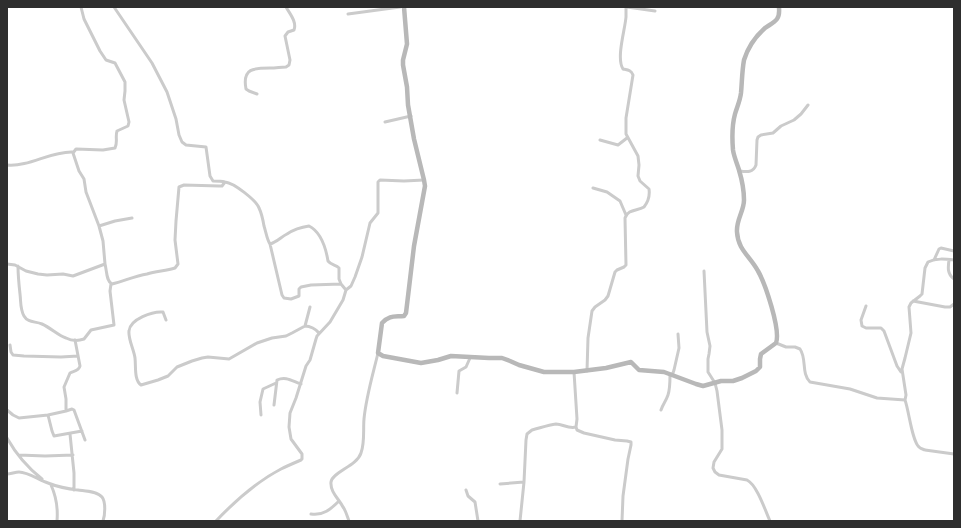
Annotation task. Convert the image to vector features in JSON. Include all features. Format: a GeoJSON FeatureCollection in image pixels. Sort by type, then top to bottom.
{"type":"FeatureCollection","features":[{"type":"Feature","properties":{"kind":"street"},"geometry":{"type":"LineString","coordinates":[[7,165],[27,163],[50,155],[68,151],[73,152],[76,149],[104,150],[115,148],[117,143],[116,132],[129,124],[124,100],[125,86],[123,77],[115,63],[106,60],[100,51],[84,19],[81,7]]}},
{"type":"Feature","properties":{"kind":"street"},"geometry":{"type":"LineString","coordinates":[[114,7],[152,63],[167,92],[182,142],[186,145],[206,147],[211,179],[213,181],[230,183],[246,193],[259,207],[284,298],[291,299],[299,296],[299,289],[301,287],[311,285],[340,284]]}},
{"type":"Feature","properties":{"kind":"street"},"geometry":{"type":"LineString","coordinates":[[257,94],[246,90],[246,75],[250,71],[258,68],[286,67],[289,65],[290,60],[285,36],[288,32],[294,30],[296,26],[286,7]]}},
{"type":"Feature","properties":{"kind":"street"},"geometry":{"type":"LineString","coordinates":[[348,14],[400,7]]}},
{"type":"Feature","properties":{"kind":"street"},"geometry":{"type":"LineString","coordinates":[[349,521],[343,506],[333,491],[331,484],[336,475],[354,463],[362,452],[364,419],[371,380],[378,353],[382,323],[391,317],[404,316],[406,313],[414,246],[424,186],[408,105],[407,87],[403,65],[406,44],[404,7]]}},
{"type":"Feature","properties":{"kind":"street"},"geometry":{"type":"LineString","coordinates":[[626,215],[644,207],[648,201],[650,193],[649,189],[640,181],[638,176],[638,156],[628,138],[625,128],[633,75],[630,70],[623,69],[620,63],[626,7],[655,11]]}},
{"type":"Feature","properties":{"kind":"street"},"geometry":{"type":"LineString","coordinates":[[378,353],[383,356],[421,363],[450,356],[470,358],[502,358],[519,365],[544,372],[574,372],[606,368],[631,362],[639,370],[664,372],[703,386],[721,381],[737,380],[756,371],[760,367],[760,359],[762,354],[776,343],[778,336],[773,313],[761,276],[740,246],[737,236],[737,224],[744,205],[743,189],[734,154],[732,130],[740,99],[744,61],[750,44],[766,27],[777,19],[780,7]]}},
{"type":"Feature","properties":{"kind":"street"},"geometry":{"type":"LineString","coordinates":[[739,171],[748,172],[755,168],[758,137],[773,133],[781,126],[794,120],[808,105]]}},
{"type":"Feature","properties":{"kind":"street"},"geometry":{"type":"LineString","coordinates":[[385,122],[411,116]]}},
{"type":"Feature","properties":{"kind":"street"},"geometry":{"type":"LineString","coordinates":[[600,140],[618,145],[628,138]]}},
{"type":"Feature","properties":{"kind":"street"},"geometry":{"type":"LineString","coordinates":[[18,266],[21,309],[26,319],[31,322],[39,322],[44,324],[65,338],[75,340],[84,339],[91,330],[114,325],[110,290],[111,284],[105,264],[103,241],[86,192],[84,179],[79,171],[73,152]]}},
{"type":"Feature","properties":{"kind":"street"},"geometry":{"type":"LineString","coordinates":[[216,521],[252,488],[281,469],[302,459],[302,454],[292,441],[289,427],[290,413],[306,366],[310,360],[316,339],[319,333],[330,322],[343,300],[346,290],[351,286],[362,257],[370,223],[378,212],[378,182],[383,179],[404,181],[424,180]]}},
{"type":"Feature","properties":{"kind":"street"},"geometry":{"type":"LineString","coordinates":[[111,284],[148,273],[158,271],[165,272],[175,268],[178,264],[175,240],[179,187],[184,185],[222,186],[226,182]]}},
{"type":"Feature","properties":{"kind":"street"},"geometry":{"type":"LineString","coordinates":[[587,370],[588,338],[592,311],[594,307],[605,300],[608,296],[615,272],[626,265],[626,215],[620,201],[607,192],[593,188]]}},
{"type":"Feature","properties":{"kind":"street"},"geometry":{"type":"LineString","coordinates":[[99,226],[132,218]]}},
{"type":"Feature","properties":{"kind":"street"},"geometry":{"type":"LineString","coordinates":[[270,244],[305,226],[311,227],[321,239],[328,261],[339,268],[338,279],[340,284],[346,290]]}},
{"type":"Feature","properties":{"kind":"street"},"geometry":{"type":"LineString","coordinates":[[934,260],[939,249],[941,248],[954,251]]}},
{"type":"Feature","properties":{"kind":"street"},"geometry":{"type":"LineString","coordinates":[[954,260],[934,260],[928,262],[926,265],[922,294],[911,302],[909,307],[911,333],[902,369],[906,395],[905,400],[915,438],[919,446],[925,450],[954,454]]}},
{"type":"Feature","properties":{"kind":"street"},"geometry":{"type":"LineString","coordinates":[[949,260],[948,269],[954,279]]}},
{"type":"Feature","properties":{"kind":"street"},"geometry":{"type":"LineString","coordinates":[[7,264],[18,266],[26,271],[38,274],[63,274],[73,276],[105,264]]}},
{"type":"Feature","properties":{"kind":"street"},"geometry":{"type":"LineString","coordinates":[[704,271],[707,332],[710,346],[708,372],[717,391],[723,442],[721,453],[714,462],[713,468],[719,475],[747,480],[750,482],[757,491],[770,521]]}},
{"type":"Feature","properties":{"kind":"street"},"geometry":{"type":"LineString","coordinates":[[913,301],[945,307],[950,307],[954,304]]}},
{"type":"Feature","properties":{"kind":"street"},"geometry":{"type":"LineString","coordinates":[[866,306],[861,320],[862,326],[866,328],[881,328],[884,331],[897,366],[902,374]]}},
{"type":"Feature","properties":{"kind":"street"},"geometry":{"type":"LineString","coordinates":[[305,326],[310,307]]}},
{"type":"Feature","properties":{"kind":"street"},"geometry":{"type":"LineString","coordinates":[[166,320],[162,312],[157,312],[141,317],[130,327],[129,333],[135,358],[136,377],[141,385],[168,376],[177,367],[197,359],[208,357],[229,359],[257,344],[272,338],[286,336],[305,326],[314,328],[319,333]]}},
{"type":"Feature","properties":{"kind":"street"},"geometry":{"type":"LineString","coordinates":[[662,410],[663,403],[668,395],[670,375],[674,370],[679,348],[678,334]]}},
{"type":"Feature","properties":{"kind":"street"},"geometry":{"type":"LineString","coordinates":[[66,411],[64,387],[70,373],[79,368],[75,340]]}},
{"type":"Feature","properties":{"kind":"street"},"geometry":{"type":"LineString","coordinates":[[776,343],[786,347],[795,347],[800,349],[804,356],[806,377],[810,382],[850,389],[877,398],[905,400]]}},
{"type":"Feature","properties":{"kind":"street"},"geometry":{"type":"LineString","coordinates":[[10,345],[13,355],[61,357],[78,356]]}},
{"type":"Feature","properties":{"kind":"street"},"geometry":{"type":"LineString","coordinates":[[457,393],[458,371],[466,367],[470,358]]}},
{"type":"Feature","properties":{"kind":"street"},"geometry":{"type":"LineString","coordinates":[[574,372],[577,430],[615,440],[631,442],[623,496],[622,521]]}},
{"type":"Feature","properties":{"kind":"street"},"geometry":{"type":"LineString","coordinates":[[261,415],[260,402],[263,389],[276,383],[278,379],[282,378],[301,384]]}},
{"type":"Feature","properties":{"kind":"street"},"geometry":{"type":"LineString","coordinates":[[274,406],[276,383]]}},
{"type":"Feature","properties":{"kind":"street"},"geometry":{"type":"LineString","coordinates":[[7,410],[13,416],[19,418],[48,415],[72,408],[85,440]]}},
{"type":"Feature","properties":{"kind":"street"},"geometry":{"type":"LineString","coordinates":[[48,415],[54,436],[56,437],[82,431]]}},
{"type":"Feature","properties":{"kind":"street"},"geometry":{"type":"LineString","coordinates":[[520,521],[527,434],[532,430],[557,424],[570,428],[576,427]]}},
{"type":"Feature","properties":{"kind":"street"},"geometry":{"type":"LineString","coordinates":[[70,434],[73,454],[74,490]]}},
{"type":"Feature","properties":{"kind":"street"},"geometry":{"type":"LineString","coordinates":[[7,438],[31,470],[46,483]]}},
{"type":"Feature","properties":{"kind":"street"},"geometry":{"type":"LineString","coordinates":[[19,455],[45,456],[73,454]]}},
{"type":"Feature","properties":{"kind":"street"},"geometry":{"type":"LineString","coordinates":[[7,474],[19,472],[51,485],[94,493],[101,496],[104,501],[103,521]]}},
{"type":"Feature","properties":{"kind":"street"},"geometry":{"type":"LineString","coordinates":[[500,484],[524,482]]}},
{"type":"Feature","properties":{"kind":"street"},"geometry":{"type":"LineString","coordinates":[[51,485],[56,499],[56,521]]}},
{"type":"Feature","properties":{"kind":"street"},"geometry":{"type":"LineString","coordinates":[[466,490],[468,496],[475,502],[478,521]]}},
{"type":"Feature","properties":{"kind":"street"},"geometry":{"type":"LineString","coordinates":[[311,514],[321,515],[339,501]]}}]}
